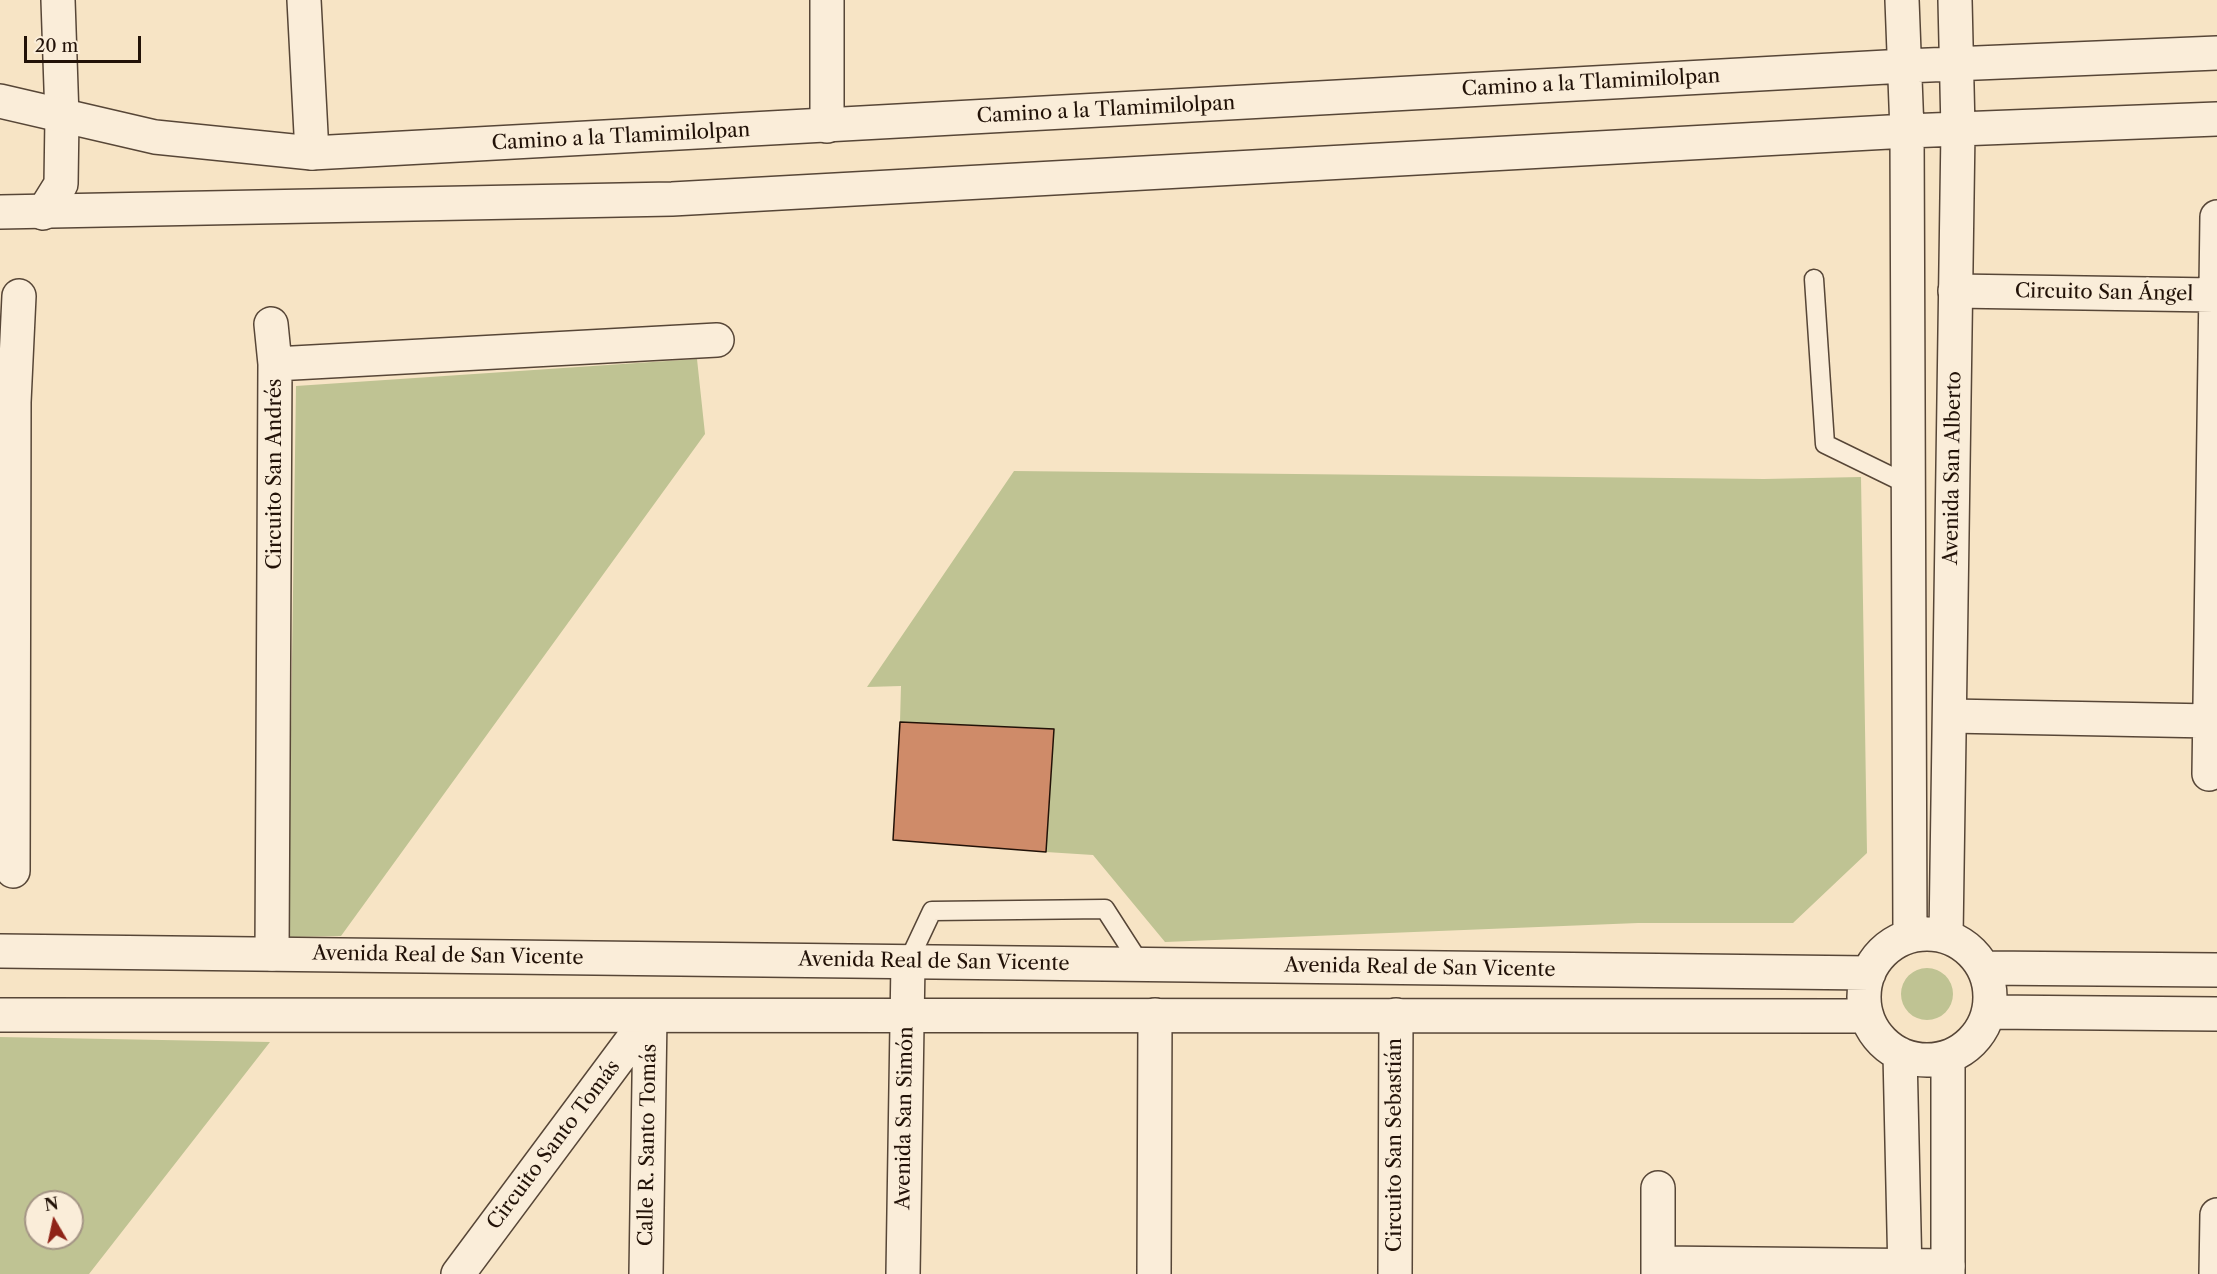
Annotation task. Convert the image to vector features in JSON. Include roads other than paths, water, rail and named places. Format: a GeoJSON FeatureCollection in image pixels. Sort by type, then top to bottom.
{"type":"FeatureCollection","features":[{"type":"Feature","properties":{"kind":"street"},"geometry":{"type":"LineString","coordinates":[[43,213],[61,184],[62,117],[58,0]]}},
{"type":"Feature","properties":{"kind":"street"},"geometry":{"type":"LineString","coordinates":[[304,0],[312,153]]}},
{"type":"Feature","properties":{"kind":"street"},"geometry":{"type":"LineString","coordinates":[[826,0],[827,126]]}},
{"type":"Feature","properties":{"kind":"street"},"geometry":{"type":"LineString","coordinates":[[1902,0],[1907,131],[1910,936]]}},
{"type":"Feature","properties":{"kind":"street","name":"Avenida San Alberto"},"geometry":{"type":"LineString","coordinates":[[1947,936],[1958,130],[1955,0]]}},
{"type":"Feature","properties":{"kind":"street","name":"Camino a la Tlamimilolpan"},"geometry":{"type":"LineString","coordinates":[[0,101],[155,137],[312,153],[1958,63],[2217,52]]}},
{"type":"Feature","properties":{"kind":"street"},"geometry":{"type":"LineString","coordinates":[[0,212],[43,213],[672,199],[1907,131],[2217,119]]}},
{"type":"Feature","properties":{"kind":"street"},"geometry":{"type":"LineString","coordinates":[[2214,295],[2217,217]]}},
{"type":"Feature","properties":{"kind":"street","name":"Circuito San Ángel"},"geometry":{"type":"LineString","coordinates":[[1955,291],[2214,295],[2209,774]]}},
{"type":"Feature","properties":{"kind":"street"},"geometry":{"type":"LineString","coordinates":[[13,871],[7,793],[7,402],[19,296]]}},
{"type":"Feature","properties":{"kind":"street"},"geometry":{"type":"LineString","coordinates":[[271,324],[275,364]]}},
{"type":"Feature","properties":{"kind":"street","name":"Circuito San Andrés"},"geometry":{"type":"LineString","coordinates":[[272,954],[275,364],[717,340]]}},
{"type":"Feature","properties":{"kind":"street"},"geometry":{"type":"LineString","coordinates":[[1950,716],[2211,721]]}},
{"type":"Feature","properties":{"kind":"street"},"geometry":{"type":"LineString","coordinates":[[1929,933],[1947,936],[1974,954],[1984,968],[1991,997],[1989,1012],[1974,1040],[1962,1050],[1947,1057],[1931,1060],[1915,1059],[1900,1054],[1886,1045],[1874,1032],[1867,1016],[1864,987],[1878,956],[1892,944],[1910,936],[1929,933]]}},
{"type":"Feature","properties":{"kind":"street","name":"Avenida Real de San Vicente"},"geometry":{"type":"LineString","coordinates":[[0,951],[1869,973]]}},
{"type":"Feature","properties":{"kind":"street","name":"Avenida San Simón"},"geometry":{"type":"LineString","coordinates":[[903,1274],[908,962]]}},
{"type":"Feature","properties":{"kind":"street"},"geometry":{"type":"LineString","coordinates":[[1984,968],[2217,970]]}},
{"type":"Feature","properties":{"kind":"street"},"geometry":{"type":"LineString","coordinates":[[1989,1012],[2217,1014]]}},
{"type":"Feature","properties":{"kind":"street"},"geometry":{"type":"LineString","coordinates":[[0,1015],[1867,1016]]}},
{"type":"Feature","properties":{"kind":"street"},"geometry":{"type":"LineString","coordinates":[[1154,1274],[1155,1015]]}},
{"type":"Feature","properties":{"kind":"street","name":"Circuito San Sebastián"},"geometry":{"type":"LineString","coordinates":[[1395,1274],[1396,1015]]}},
{"type":"Feature","properties":{"kind":"street","name":"Circuito Santo Tomás"},"geometry":{"type":"LineString","coordinates":[[458,1274],[650,1016]]}},
{"type":"Feature","properties":{"kind":"street","name":"Calle R. Santo Tomás"},"geometry":{"type":"LineString","coordinates":[[646,1274],[650,1016]]}},
{"type":"Feature","properties":{"kind":"street"},"geometry":{"type":"LineString","coordinates":[[1900,1054],[1905,1270]]}},
{"type":"Feature","properties":{"kind":"street"},"geometry":{"type":"LineString","coordinates":[[1658,1188],[1658,1269],[1948,1270],[1947,1057]]}},
{"type":"Feature","properties":{"kind":"street"},"geometry":{"type":"LineString","coordinates":[[2216,1274],[2217,1215]]}},
{"type":"Feature","properties":{"kind":"lane"},"geometry":{"type":"LineString","coordinates":[[1815,279],[1824,444],[1909,485]]}},
{"type":"Feature","properties":{"kind":"lane"},"geometry":{"type":"LineString","coordinates":[[908,962],[932,911],[1105,909],[1141,965]]}}]}
